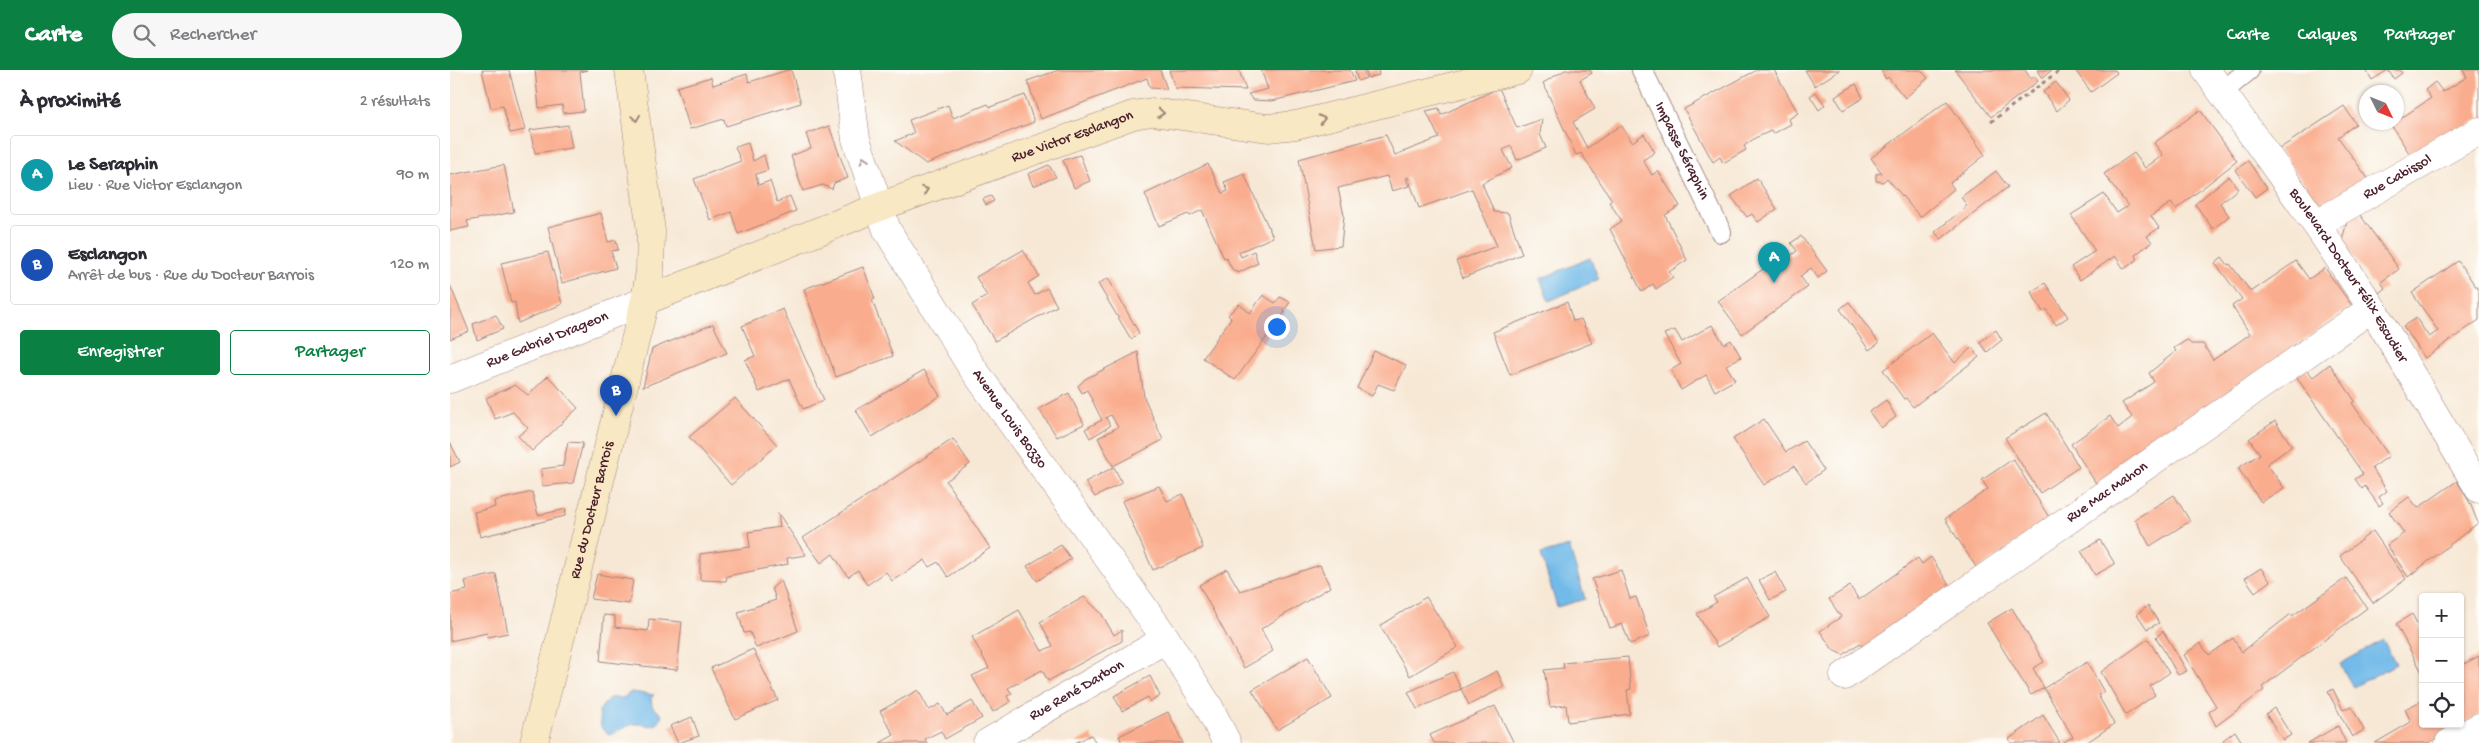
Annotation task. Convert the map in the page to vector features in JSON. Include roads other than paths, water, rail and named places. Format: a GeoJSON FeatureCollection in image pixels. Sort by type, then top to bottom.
{"type":"FeatureCollection","features":[{"type":"Feature","properties":{"kind":"main road","name":"Rue du Docteur Barrois"},"geometry":{"type":"LineString","coordinates":[[534,743],[645,301],[650,271],[651,231],[629,70]]}},
{"type":"Feature","properties":{"kind":"main road","name":"Rue Victor Esclangon"},"geometry":{"type":"LineString","coordinates":[[645,301],[879,207],[1133,115],[1152,112],[1235,125],[1278,127],[1296,125],[1518,70]]}},
{"type":"Feature","properties":{"kind":"street","name":"Avenue Louis Bozzo"},"geometry":{"type":"LineString","coordinates":[[847,70],[856,139],[887,230],[969,363],[1166,639],[1209,707],[1227,743]]}},
{"type":"Feature","properties":{"kind":"street","name":"Boulevard Docteur Félix Escudier"},"geometry":{"type":"LineString","coordinates":[[2206,70],[2316,224],[2372,308],[2479,489]]}},
{"type":"Feature","properties":{"kind":"street","name":"Rue Cabissol"},"geometry":{"type":"LineString","coordinates":[[2316,224],[2479,131]]}},
{"type":"Feature","properties":{"kind":"street","name":"Rue Gabriel Drageon"},"geometry":{"type":"LineString","coordinates":[[450,379],[645,301]]}},
{"type":"Feature","properties":{"kind":"street","name":"Rue Mac Mahon"},"geometry":{"type":"LineString","coordinates":[[1844,676],[2372,308]]}},
{"type":"Feature","properties":{"kind":"street","name":"Rue René Darbon"},"geometry":{"type":"LineString","coordinates":[[987,743],[1166,639]]}},
{"type":"Feature","properties":{"kind":"street"},"geometry":{"type":"LineString","coordinates":[[2449,743],[2479,727]]}},
{"type":"Feature","properties":{"kind":"lane","name":"Impasse Séraphin"},"geometry":{"type":"LineString","coordinates":[[1642,70],[1721,232]]}},
{"type":"Feature","properties":{"kind":"lane"},"geometry":{"type":"LineString","coordinates":[[2222,92],[2249,70]]}},
{"type":"Feature","properties":{"kind":"water"},"geometry":{"type":"Polygon","coordinates":[[[1590,258],[1599,279],[1549,301],[1540,279],[1590,258]]]}},
{"type":"Feature","properties":{"kind":"water"},"geometry":{"type":"Polygon","coordinates":[[[1569,546],[1585,599],[1557,607],[1541,554],[1569,546]]]}},
{"type":"Feature","properties":{"kind":"water"},"geometry":{"type":"Polygon","coordinates":[[[2383,640],[2396,664],[2353,687],[2340,664],[2383,640]]]}},
{"type":"Feature","properties":{"kind":"water"},"geometry":{"type":"Polygon","coordinates":[[[631,692],[654,695],[651,698],[652,706],[662,715],[660,721],[653,726],[631,725],[609,735],[601,727],[599,711],[609,698],[623,698],[631,692]]]}},
{"type":"Feature","properties":{"kind":"place","name":"Le Seraphin"},"geometry":{"type":"Point","coordinates":[1774,283]}},
{"type":"Feature","properties":{"kind":"place","name":"Esclangon"},"geometry":{"type":"Point","coordinates":[616,416]}}]}
